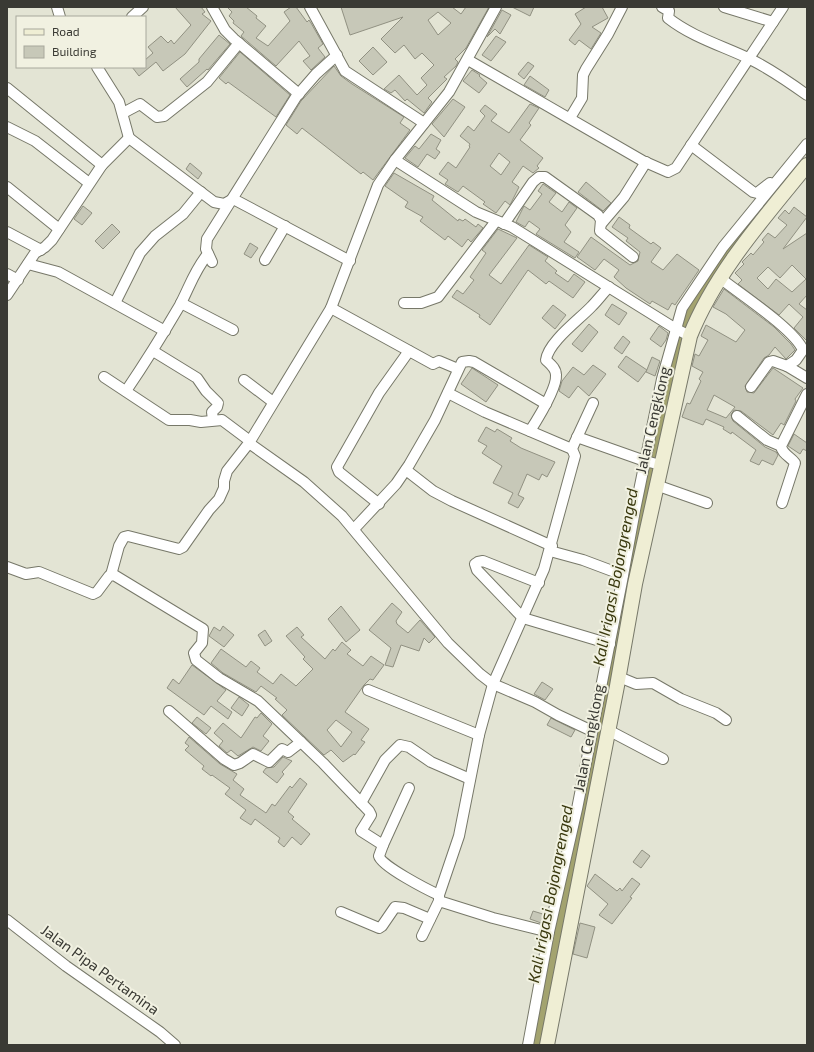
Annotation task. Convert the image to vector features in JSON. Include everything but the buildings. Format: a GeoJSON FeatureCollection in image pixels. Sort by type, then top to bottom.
{"type":"FeatureCollection","features":[{"type":"Feature","properties":{"kind":"main road","name":"Jalan Cengklong"},"geometry":{"type":"LineString","coordinates":[[547,1045],[577,879],[608,730],[610,683],[628,581],[642,512],[656,485],[652,463],[683,332],[700,312],[720,278],[807,165]]}},
{"type":"Feature","properties":{"kind":"street"},"geometry":{"type":"LineString","coordinates":[[133,16],[143,7]]}},
{"type":"Feature","properties":{"kind":"street"},"geometry":{"type":"LineString","coordinates":[[212,7],[225,30],[239,44],[299,94]]}},
{"type":"Feature","properties":{"kind":"street"},"geometry":{"type":"LineString","coordinates":[[310,7],[346,71],[424,123]]}},
{"type":"Feature","properties":{"kind":"street"},"geometry":{"type":"LineString","coordinates":[[7,567],[26,574],[40,572],[92,594],[97,592],[110,575],[119,546],[124,537],[134,537],[179,549],[183,547],[202,519],[219,499],[224,488],[227,470],[249,442],[331,308],[378,185],[395,160],[449,92],[496,7]]}},
{"type":"Feature","properties":{"kind":"street"},"geometry":{"type":"LineString","coordinates":[[570,118],[582,98],[583,75],[608,34],[622,7]]}},
{"type":"Feature","properties":{"kind":"street"},"geometry":{"type":"LineString","coordinates":[[662,7],[669,11],[668,18],[681,27],[714,44],[749,58],[807,95]]}},
{"type":"Feature","properties":{"kind":"street"},"geometry":{"type":"LineString","coordinates":[[724,7],[773,22]]}},
{"type":"Feature","properties":{"kind":"street"},"geometry":{"type":"LineString","coordinates":[[468,60],[646,162],[665,172],[671,172],[676,168],[783,7]]}},
{"type":"Feature","properties":{"kind":"street"},"geometry":{"type":"LineString","coordinates":[[123,113],[140,104],[157,116],[164,116],[207,82],[239,44]]}},
{"type":"Feature","properties":{"kind":"street"},"geometry":{"type":"LineString","coordinates":[[126,391],[154,351],[199,267],[210,258],[205,245],[207,239],[299,94],[316,74],[337,55]]}},
{"type":"Feature","properties":{"kind":"street"},"geometry":{"type":"LineString","coordinates":[[98,68],[119,102],[129,138],[220,205],[233,199]]}},
{"type":"Feature","properties":{"kind":"street"},"geometry":{"type":"LineString","coordinates":[[7,88],[102,165]]}},
{"type":"Feature","properties":{"kind":"street"},"geometry":{"type":"LineString","coordinates":[[7,127],[36,141],[89,183]]}},
{"type":"Feature","properties":{"kind":"street"},"geometry":{"type":"LineString","coordinates":[[7,295],[35,253],[49,244],[102,165],[129,138]]}},
{"type":"Feature","properties":{"kind":"street"},"geometry":{"type":"LineString","coordinates":[[683,332],[682,308],[701,279],[723,247],[807,144]]}},
{"type":"Feature","properties":{"kind":"street"},"geometry":{"type":"LineString","coordinates":[[690,145],[755,192],[766,187],[774,178],[780,177]]}},
{"type":"Feature","properties":{"kind":"street"},"geometry":{"type":"LineString","coordinates":[[395,160],[476,212],[500,223],[683,332]]}},
{"type":"Feature","properties":{"kind":"street"},"geometry":{"type":"LineString","coordinates":[[601,224],[624,197],[646,162]]}},
{"type":"Feature","properties":{"kind":"street"},"geometry":{"type":"LineString","coordinates":[[404,303],[421,303],[438,297],[533,182],[542,177],[551,180],[598,215],[601,224],[600,231],[633,256]]}},
{"type":"Feature","properties":{"kind":"street"},"geometry":{"type":"LineString","coordinates":[[7,187],[59,229]]}},
{"type":"Feature","properties":{"kind":"street"},"geometry":{"type":"LineString","coordinates":[[115,303],[140,253],[155,236],[183,214],[201,192]]}},
{"type":"Feature","properties":{"kind":"street"},"geometry":{"type":"LineString","coordinates":[[233,199],[350,261]]}},
{"type":"Feature","properties":{"kind":"street"},"geometry":{"type":"LineString","coordinates":[[265,260],[285,226]]}},
{"type":"Feature","properties":{"kind":"street"},"geometry":{"type":"LineString","coordinates":[[7,232],[41,250]]}},
{"type":"Feature","properties":{"kind":"street"},"geometry":{"type":"LineString","coordinates":[[28,264],[58,272],[165,330]]}},
{"type":"Feature","properties":{"kind":"street"},"geometry":{"type":"LineString","coordinates":[[7,274],[18,280]]}},
{"type":"Feature","properties":{"kind":"street"},"geometry":{"type":"LineString","coordinates":[[720,278],[774,319],[800,342],[804,350],[796,360],[787,366]]}},
{"type":"Feature","properties":{"kind":"street"},"geometry":{"type":"LineString","coordinates":[[530,432],[546,404],[556,375],[552,366],[546,360],[548,353],[559,338],[609,287]]}},
{"type":"Feature","properties":{"kind":"street"},"geometry":{"type":"LineString","coordinates":[[181,303],[233,330]]}},
{"type":"Feature","properties":{"kind":"street"},"geometry":{"type":"LineString","coordinates":[[331,308],[433,364],[439,361],[458,369]]}},
{"type":"Feature","properties":{"kind":"street"},"geometry":{"type":"LineString","coordinates":[[154,351],[200,380],[206,391],[218,403],[217,407],[212,412],[213,420]]}},
{"type":"Feature","properties":{"kind":"street"},"geometry":{"type":"LineString","coordinates":[[378,504],[339,472],[337,467],[379,393],[409,351]]}},
{"type":"Feature","properties":{"kind":"street"},"geometry":{"type":"LineString","coordinates":[[354,529],[378,504],[406,470],[448,393],[460,364],[464,361],[474,362],[546,404]]}},
{"type":"Feature","properties":{"kind":"street"},"geometry":{"type":"LineString","coordinates":[[751,387],[769,362],[773,361],[787,366],[807,378]]}},
{"type":"Feature","properties":{"kind":"street"},"geometry":{"type":"LineString","coordinates":[[104,377],[169,420],[190,420],[201,422],[222,420],[226,422],[249,442],[304,482],[342,516],[448,643],[493,684],[536,702],[558,715],[592,731]]}},
{"type":"Feature","properties":{"kind":"street"},"geometry":{"type":"LineString","coordinates":[[244,380],[273,402]]}},
{"type":"Feature","properties":{"kind":"street"},"geometry":{"type":"LineString","coordinates":[[422,936],[439,898],[459,836],[479,735],[493,684],[539,583],[551,548],[575,456],[572,449],[530,432],[448,393]]}},
{"type":"Feature","properties":{"kind":"street"},"geometry":{"type":"LineString","coordinates":[[782,503],[795,463],[782,451],[781,446],[807,394]]}},
{"type":"Feature","properties":{"kind":"street"},"geometry":{"type":"LineString","coordinates":[[572,449],[593,403]]}},
{"type":"Feature","properties":{"kind":"street"},"geometry":{"type":"LineString","coordinates":[[737,416],[767,440],[781,446]]}},
{"type":"Feature","properties":{"kind":"street"},"geometry":{"type":"LineString","coordinates":[[577,437],[652,463],[642,512]]}},
{"type":"Feature","properties":{"kind":"street"},"geometry":{"type":"LineString","coordinates":[[406,470],[433,491],[452,501],[551,548],[583,560],[628,581],[610,644],[610,683],[592,731],[563,876],[549,932],[528,1045]]}},
{"type":"Feature","properties":{"kind":"street"},"geometry":{"type":"LineString","coordinates":[[656,485],[707,503]]}},
{"type":"Feature","properties":{"kind":"street"},"geometry":{"type":"LineString","coordinates":[[539,583],[483,561],[475,564],[477,570],[523,618],[610,644]]}},
{"type":"Feature","properties":{"kind":"street"},"geometry":{"type":"LineString","coordinates":[[110,575],[203,630],[202,642],[194,653],[196,660],[219,678],[258,701],[301,742],[371,815],[362,828],[362,833],[383,845]]}},
{"type":"Feature","properties":{"kind":"street"},"geometry":{"type":"LineString","coordinates":[[610,683],[653,683],[681,699],[716,713],[726,720]]}},
{"type":"Feature","properties":{"kind":"street"},"geometry":{"type":"LineString","coordinates":[[368,690],[479,735]]}},
{"type":"Feature","properties":{"kind":"street"},"geometry":{"type":"LineString","coordinates":[[169,711],[224,759],[234,765],[240,764],[253,754],[269,762],[282,749],[288,752],[301,742]]}},
{"type":"Feature","properties":{"kind":"street"},"geometry":{"type":"LineString","coordinates":[[608,730],[663,759]]}},
{"type":"Feature","properties":{"kind":"street"},"geometry":{"type":"LineString","coordinates":[[361,803],[385,760],[400,745],[409,747],[431,762],[470,779]]}},
{"type":"Feature","properties":{"kind":"street"},"geometry":{"type":"LineString","coordinates":[[409,788],[383,845],[379,856],[381,861],[406,879],[439,898],[493,918],[549,932]]}},
{"type":"Feature","properties":{"kind":"street"},"geometry":{"type":"LineString","coordinates":[[563,876],[577,879]]}},
{"type":"Feature","properties":{"kind":"street"},"geometry":{"type":"LineString","coordinates":[[341,912],[379,928],[382,926],[391,911],[398,906],[430,919]]}},
{"type":"Feature","properties":{"kind":"street","name":"Jalan Pipa Pertamina"},"geometry":{"type":"LineString","coordinates":[[7,920],[66,966],[160,1032],[175,1045]]}},
{"type":"Feature","properties":{"kind":"waterway","name":"Kali Irigasi Bojongrenged"},"geometry":{"type":"LineString","coordinates":[[535,1045],[680,333],[717,264],[791,171]]}}]}
